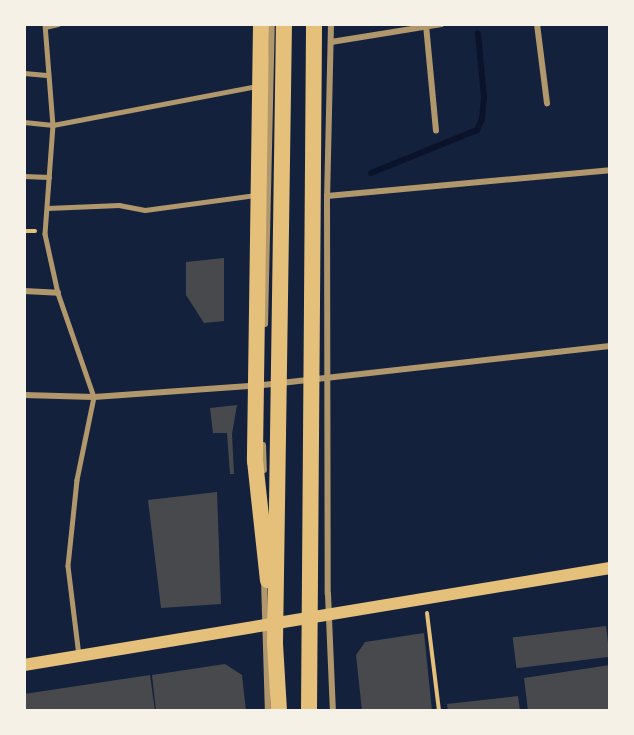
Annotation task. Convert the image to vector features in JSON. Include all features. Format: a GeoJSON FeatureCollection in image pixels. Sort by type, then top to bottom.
{"type":"FeatureCollection","features":[{"type":"Feature","properties":{"kind":"highway"},"geometry":{"type":"LineString","coordinates":[[261,24],[255,461],[275,643],[279,711]]}},
{"type":"Feature","properties":{"kind":"highway"},"geometry":{"type":"LineString","coordinates":[[275,643],[284,24]]}},
{"type":"Feature","properties":{"kind":"highway"},"geometry":{"type":"LineString","coordinates":[[309,711],[314,24]]}},
{"type":"Feature","properties":{"kind":"main road"},"geometry":{"type":"LineString","coordinates":[[24,665],[610,568]]}},
{"type":"Feature","properties":{"kind":"street"},"geometry":{"type":"LineString","coordinates":[[268,711],[264,625],[263,385],[272,24]]}},
{"type":"Feature","properties":{"kind":"street"},"geometry":{"type":"LineString","coordinates":[[331,24],[327,196],[329,616],[333,711]]}},
{"type":"Feature","properties":{"kind":"street"},"geometry":{"type":"LineString","coordinates":[[331,42],[442,24]]}},
{"type":"Feature","properties":{"kind":"street"},"geometry":{"type":"LineString","coordinates":[[537,24],[547,102]]}},
{"type":"Feature","properties":{"kind":"street"},"geometry":{"type":"LineString","coordinates":[[426,26],[436,131]]}},
{"type":"Feature","properties":{"kind":"street"},"geometry":{"type":"LineString","coordinates":[[327,196],[610,170]]}},
{"type":"Feature","properties":{"kind":"street"},"geometry":{"type":"LineString","coordinates":[[24,291],[58,293]]}},
{"type":"Feature","properties":{"kind":"street"},"geometry":{"type":"LineString","coordinates":[[24,395],[94,397],[263,385],[610,346]]}},
{"type":"Feature","properties":{"kind":"lane"},"geometry":{"type":"LineString","coordinates":[[58,24],[45,25],[46,75],[53,125],[45,234],[58,293],[94,397],[77,480],[68,566],[79,656]]}},
{"type":"Feature","properties":{"kind":"lane"},"geometry":{"type":"LineString","coordinates":[[24,73],[46,75]]}},
{"type":"Feature","properties":{"kind":"lane"},"geometry":{"type":"LineString","coordinates":[[24,122],[53,125],[271,84]]}},
{"type":"Feature","properties":{"kind":"lane"},"geometry":{"type":"LineString","coordinates":[[24,176],[49,177]]}},
{"type":"Feature","properties":{"kind":"lane"},"geometry":{"type":"LineString","coordinates":[[47,208],[119,205],[145,210],[268,194]]}},
{"type":"Feature","properties":{"kind":"path"},"geometry":{"type":"LineString","coordinates":[[426,599],[439,711]]}},
{"type":"Feature","properties":{"kind":"building"},"geometry":{"type":"Polygon","coordinates":[[[224,258],[224,321],[204,323],[186,295],[186,262],[224,258]]]}},
{"type":"Feature","properties":{"kind":"building"},"geometry":{"type":"Polygon","coordinates":[[[237,405],[232,434],[234,474],[230,474],[227,433],[213,433],[210,408],[237,405]]]}},
{"type":"Feature","properties":{"kind":"building"},"geometry":{"type":"Polygon","coordinates":[[[217,492],[221,604],[161,608],[148,500],[217,492]]]}},
{"type":"Feature","properties":{"kind":"building"},"geometry":{"type":"Polygon","coordinates":[[[606,626],[610,657],[516,668],[513,637],[606,626]]]}},
{"type":"Feature","properties":{"kind":"building"},"geometry":{"type":"Polygon","coordinates":[[[424,633],[432,711],[362,711],[356,655],[365,642],[424,633]]]}},
{"type":"Feature","properties":{"kind":"building"},"geometry":{"type":"Polygon","coordinates":[[[225,664],[242,675],[246,711],[156,711],[152,675],[225,664]]]}},
{"type":"Feature","properties":{"kind":"building"},"geometry":{"type":"Polygon","coordinates":[[[610,665],[610,711],[528,711],[524,678],[610,665]]]}},
{"type":"Feature","properties":{"kind":"building"},"geometry":{"type":"Polygon","coordinates":[[[150,675],[155,711],[24,711],[24,694],[150,675]]]}},
{"type":"Feature","properties":{"kind":"building"},"geometry":{"type":"Polygon","coordinates":[[[518,696],[520,711],[448,711],[447,704],[518,696]]]}},
{"type":"Feature","properties":{"kind":"waterway"},"geometry":{"type":"LineString","coordinates":[[371,173],[477,130],[482,119],[484,97],[478,33]]}}]}
